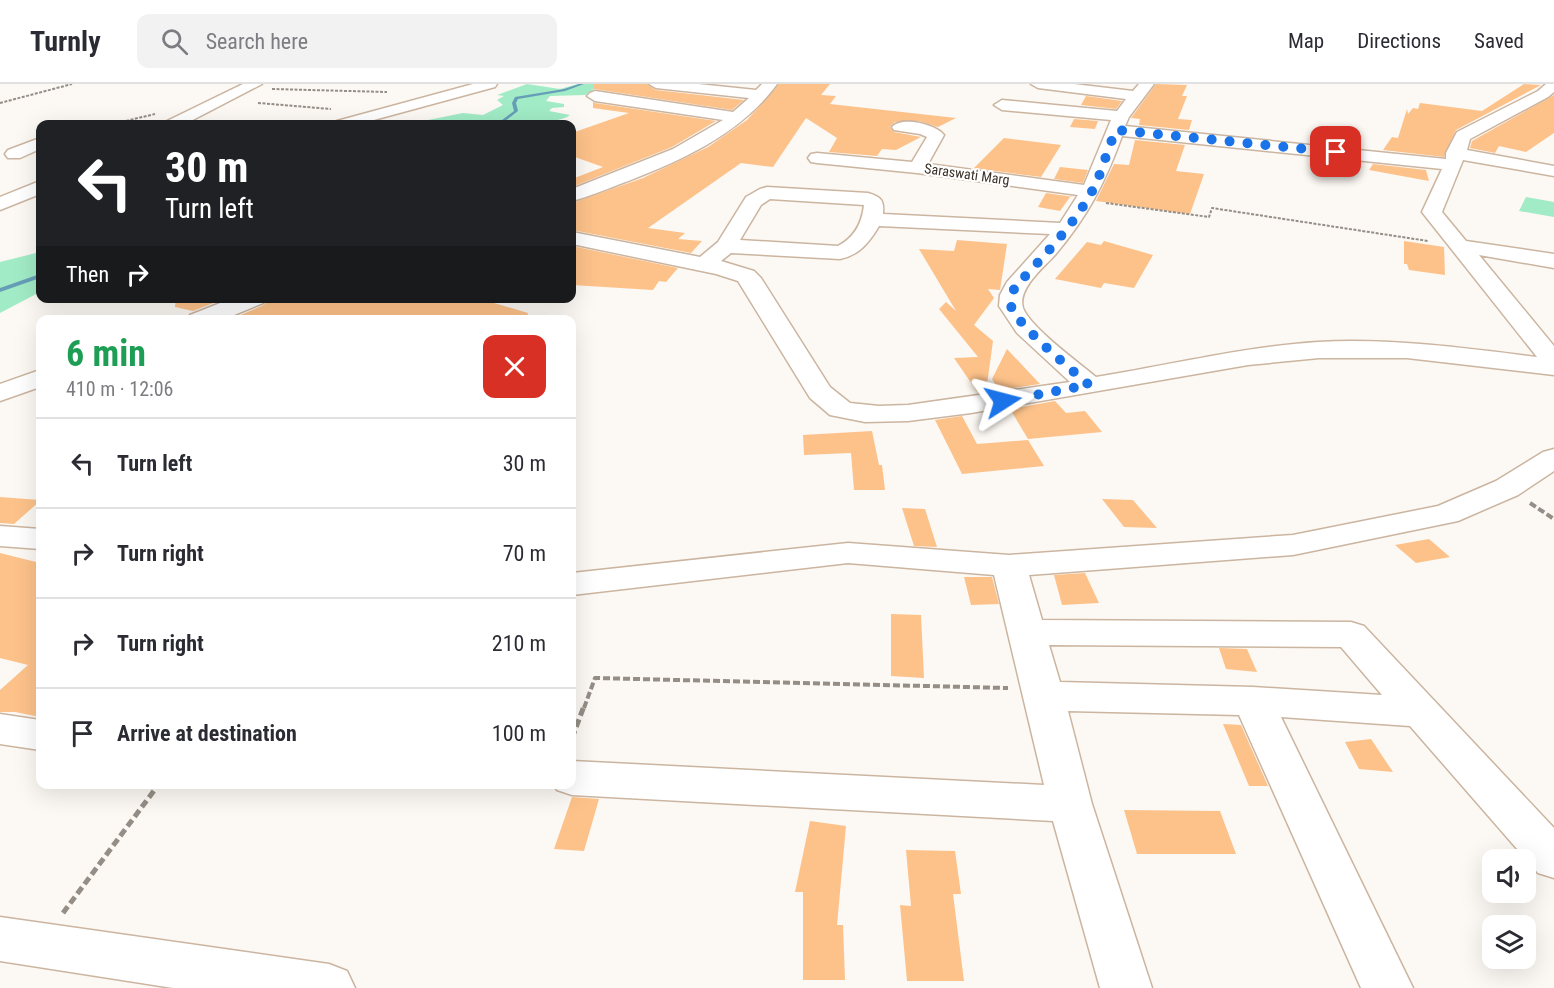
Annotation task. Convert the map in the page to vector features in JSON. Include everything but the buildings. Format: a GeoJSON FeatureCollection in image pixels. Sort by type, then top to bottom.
{"type":"FeatureCollection","features":[{"type":"Feature","properties":{"kind":"street"},"geometry":{"type":"LineString","coordinates":[[359,120],[490,84]]}},
{"type":"Feature","properties":{"kind":"street"},"geometry":{"type":"LineString","coordinates":[[656,84],[766,90]]}},
{"type":"Feature","properties":{"kind":"street"},"geometry":{"type":"LineString","coordinates":[[1038,84],[1142,90]]}},
{"type":"Feature","properties":{"kind":"street"},"geometry":{"type":"LineString","coordinates":[[1554,85],[1543,94],[1467,133],[1460,141],[1432,212],[1554,362]]}},
{"type":"Feature","properties":{"kind":"street"},"geometry":{"type":"LineString","coordinates":[[182,120],[250,87]]}},
{"type":"Feature","properties":{"kind":"street"},"geometry":{"type":"LineString","coordinates":[[576,193],[636,171],[702,140],[735,117],[766,90]]}},
{"type":"Feature","properties":{"kind":"street"},"geometry":{"type":"LineString","coordinates":[[1089,385],[1027,328],[1011,308],[1011,296],[1015,287],[1066,229],[1087,196],[1097,179],[1118,123],[1142,90]]}},
{"type":"Feature","properties":{"kind":"street"},"geometry":{"type":"LineString","coordinates":[[596,96],[735,117]]}},
{"type":"Feature","properties":{"kind":"street"},"geometry":{"type":"LineString","coordinates":[[1002,105],[1118,123],[1554,171]]}},
{"type":"Feature","properties":{"kind":"street","name":"Saraswati Marg"},"geometry":{"type":"LineString","coordinates":[[900,127],[923,129],[936,135],[917,168],[1087,196]]}},
{"type":"Feature","properties":{"kind":"street"},"geometry":{"type":"LineString","coordinates":[[14,154],[36,146]]}},
{"type":"Feature","properties":{"kind":"street"},"geometry":{"type":"LineString","coordinates":[[817,158],[917,168]]}},
{"type":"Feature","properties":{"kind":"street"},"geometry":{"type":"LineString","coordinates":[[0,204],[36,189]]}},
{"type":"Feature","properties":{"kind":"street"},"geometry":{"type":"LineString","coordinates":[[704,265],[726,246],[753,201],[766,193],[868,199],[874,202],[872,220],[862,239],[850,249],[840,253],[726,246]]}},
{"type":"Feature","properties":{"kind":"street"},"geometry":{"type":"LineString","coordinates":[[872,220],[1066,229]]}},
{"type":"Feature","properties":{"kind":"street"},"geometry":{"type":"LineString","coordinates":[[576,239],[735,272],[753,283],[820,392],[840,409],[875,414],[941,409],[1024,398],[1207,364],[1320,350],[1399,351],[1554,367]]}},
{"type":"Feature","properties":{"kind":"street"},"geometry":{"type":"LineString","coordinates":[[1460,246],[1554,261]]}},
{"type":"Feature","properties":{"kind":"street"},"geometry":{"type":"LineString","coordinates":[[212,315],[242,303]]}},
{"type":"Feature","properties":{"kind":"street"},"geometry":{"type":"LineString","coordinates":[[0,393],[36,382]]}},
{"type":"Feature","properties":{"kind":"street"},"geometry":{"type":"LineString","coordinates":[[576,585],[848,553],[1009,566],[1293,545],[1334,539],[1447,514],[1507,488],[1554,458]]}},
{"type":"Feature","properties":{"kind":"street"},"geometry":{"type":"LineString","coordinates":[[0,536],[36,539]]}},
{"type":"Feature","properties":{"kind":"street"},"geometry":{"type":"LineString","coordinates":[[1009,566],[1070,804],[1126,988]]}},
{"type":"Feature","properties":{"kind":"street"},"geometry":{"type":"LineString","coordinates":[[1027,632],[1351,635],[1554,859]]}},
{"type":"Feature","properties":{"kind":"street"},"geometry":{"type":"LineString","coordinates":[[1043,692],[1253,700],[1420,711]]}},
{"type":"Feature","properties":{"kind":"street"},"geometry":{"type":"LineString","coordinates":[[1253,700],[1388,988]]}},
{"type":"Feature","properties":{"kind":"street"},"geometry":{"type":"LineString","coordinates":[[0,729],[36,734]]}},
{"type":"Feature","properties":{"kind":"street"},"geometry":{"type":"LineString","coordinates":[[576,778],[1070,804]]}},
{"type":"Feature","properties":{"kind":"street"},"geometry":{"type":"LineString","coordinates":[[20,942],[329,988]]}},
{"type":"Feature","properties":{"kind":"path"},"geometry":{"type":"LineString","coordinates":[[0,103],[72,84]]}},
{"type":"Feature","properties":{"kind":"path"},"geometry":{"type":"LineString","coordinates":[[250,87],[389,92]]}},
{"type":"Feature","properties":{"kind":"path"},"geometry":{"type":"LineString","coordinates":[[224,100],[383,114]]}},
{"type":"Feature","properties":{"kind":"path"},"geometry":{"type":"LineString","coordinates":[[1087,196],[1209,217],[1212,208],[1460,246]]}},
{"type":"Feature","properties":{"kind":"path"},"geometry":{"type":"LineString","coordinates":[[576,728],[595,678],[1043,692]]}},
{"type":"Feature","properties":{"kind":"path"},"geometry":{"type":"LineString","coordinates":[[20,942],[155,789]]}},
{"type":"Feature","properties":{"kind":"green space"},"geometry":{"type":"Polygon","coordinates":[[[527,84],[560,89],[578,84],[601,84],[585,95],[550,96],[546,101],[564,104],[564,107],[552,108],[549,111],[570,115],[561,119],[428,120],[463,113],[483,115],[503,105],[497,100],[504,96],[497,95],[527,84]]]}},
{"type":"Feature","properties":{"kind":"green space"},"geometry":{"type":"Polygon","coordinates":[[[1526,197],[1554,202],[1554,217],[1519,211],[1526,197]]]}},
{"type":"Feature","properties":{"kind":"green space"},"geometry":{"type":"Polygon","coordinates":[[[36,253],[36,294],[0,313],[0,262],[36,253]]]}},
{"type":"Feature","properties":{"kind":"waterway"},"geometry":{"type":"LineString","coordinates":[[504,120],[516,111],[514,103],[516,98],[565,90],[582,84]]}},
{"type":"Feature","properties":{"kind":"waterway"},"geometry":{"type":"LineString","coordinates":[[0,290],[36,277]]}},
{"type":"Feature","properties":{"kind":"route"},"geometry":{"type":"LineString","coordinates":[[1003,401],[1089,385],[1027,328],[1011,308],[1011,296],[1015,287],[1066,229],[1085,200],[1097,179],[1116,130],[1336,152]]}}]}
